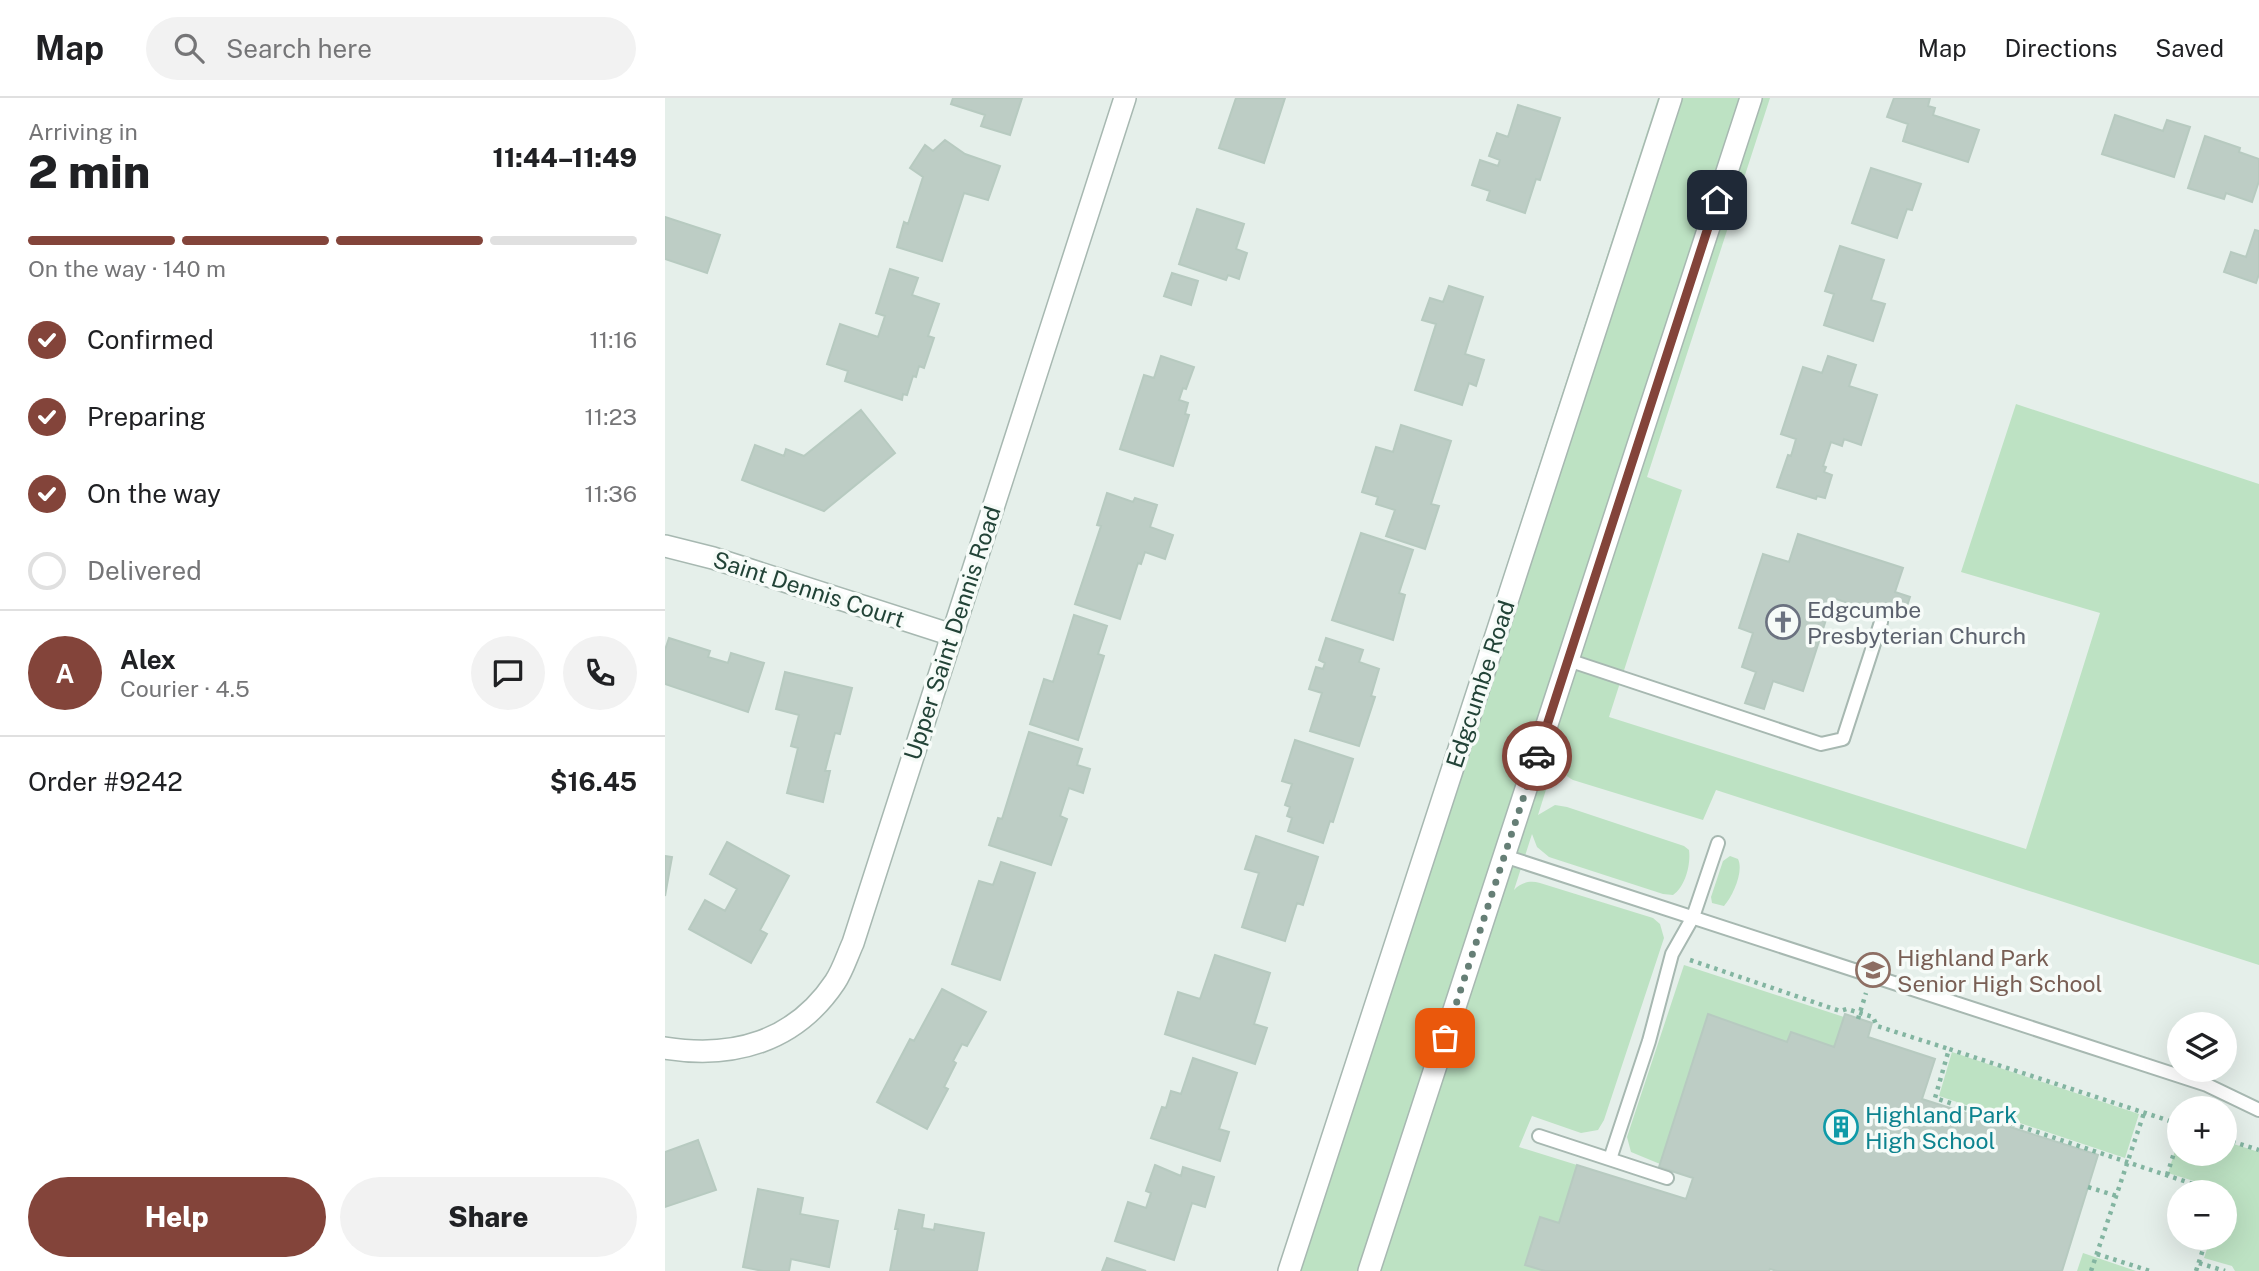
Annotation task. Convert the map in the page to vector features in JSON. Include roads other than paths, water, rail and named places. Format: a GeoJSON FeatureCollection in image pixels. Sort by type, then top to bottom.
{"type":"FeatureCollection","features":[{"type":"Feature","properties":{"kind":"street","name":"Upper Saint Dennis Road"},"geometry":{"type":"LineString","coordinates":[[665,1048],[707,1053],[737,1049],[767,1040],[793,1025],[817,1005],[836,980],[853,943],[1125,98]]}},
{"type":"Feature","properties":{"kind":"street","name":"Edgcumbe Road"},"geometry":{"type":"LineString","coordinates":[[1289,1271],[1671,98]]}},
{"type":"Feature","properties":{"kind":"street"},"geometry":{"type":"LineString","coordinates":[[1369,1271],[1751,98]]}},
{"type":"Feature","properties":{"kind":"street","name":"Saint Dennis Court"},"geometry":{"type":"LineString","coordinates":[[665,546],[713,558],[952,635]]}},
{"type":"Feature","properties":{"kind":"lane"},"geometry":{"type":"LineString","coordinates":[[1568,660],[1821,744],[1843,739],[1881,622]]}},
{"type":"Feature","properties":{"kind":"lane"},"geometry":{"type":"LineString","coordinates":[[1610,1159],[1649,1041],[1672,954],[1693,918],[1718,843]]}},
{"type":"Feature","properties":{"kind":"lane"},"geometry":{"type":"LineString","coordinates":[[1504,856],[2207,1085],[2259,1110]]}},
{"type":"Feature","properties":{"kind":"lane"},"geometry":{"type":"LineString","coordinates":[[1539,1136],[1667,1178]]}},
{"type":"Feature","properties":{"kind":"place","name":"Edgcumbe Presbyterian Church"},"geometry":{"type":"Point","coordinates":[1783,622]}},
{"type":"Feature","properties":{"kind":"place","name":"Highland Park Senior High School"},"geometry":{"type":"Point","coordinates":[1873,970]}},
{"type":"Feature","properties":{"kind":"place","name":"Highland Park High School"},"geometry":{"type":"Point","coordinates":[1841,1127]}}]}
